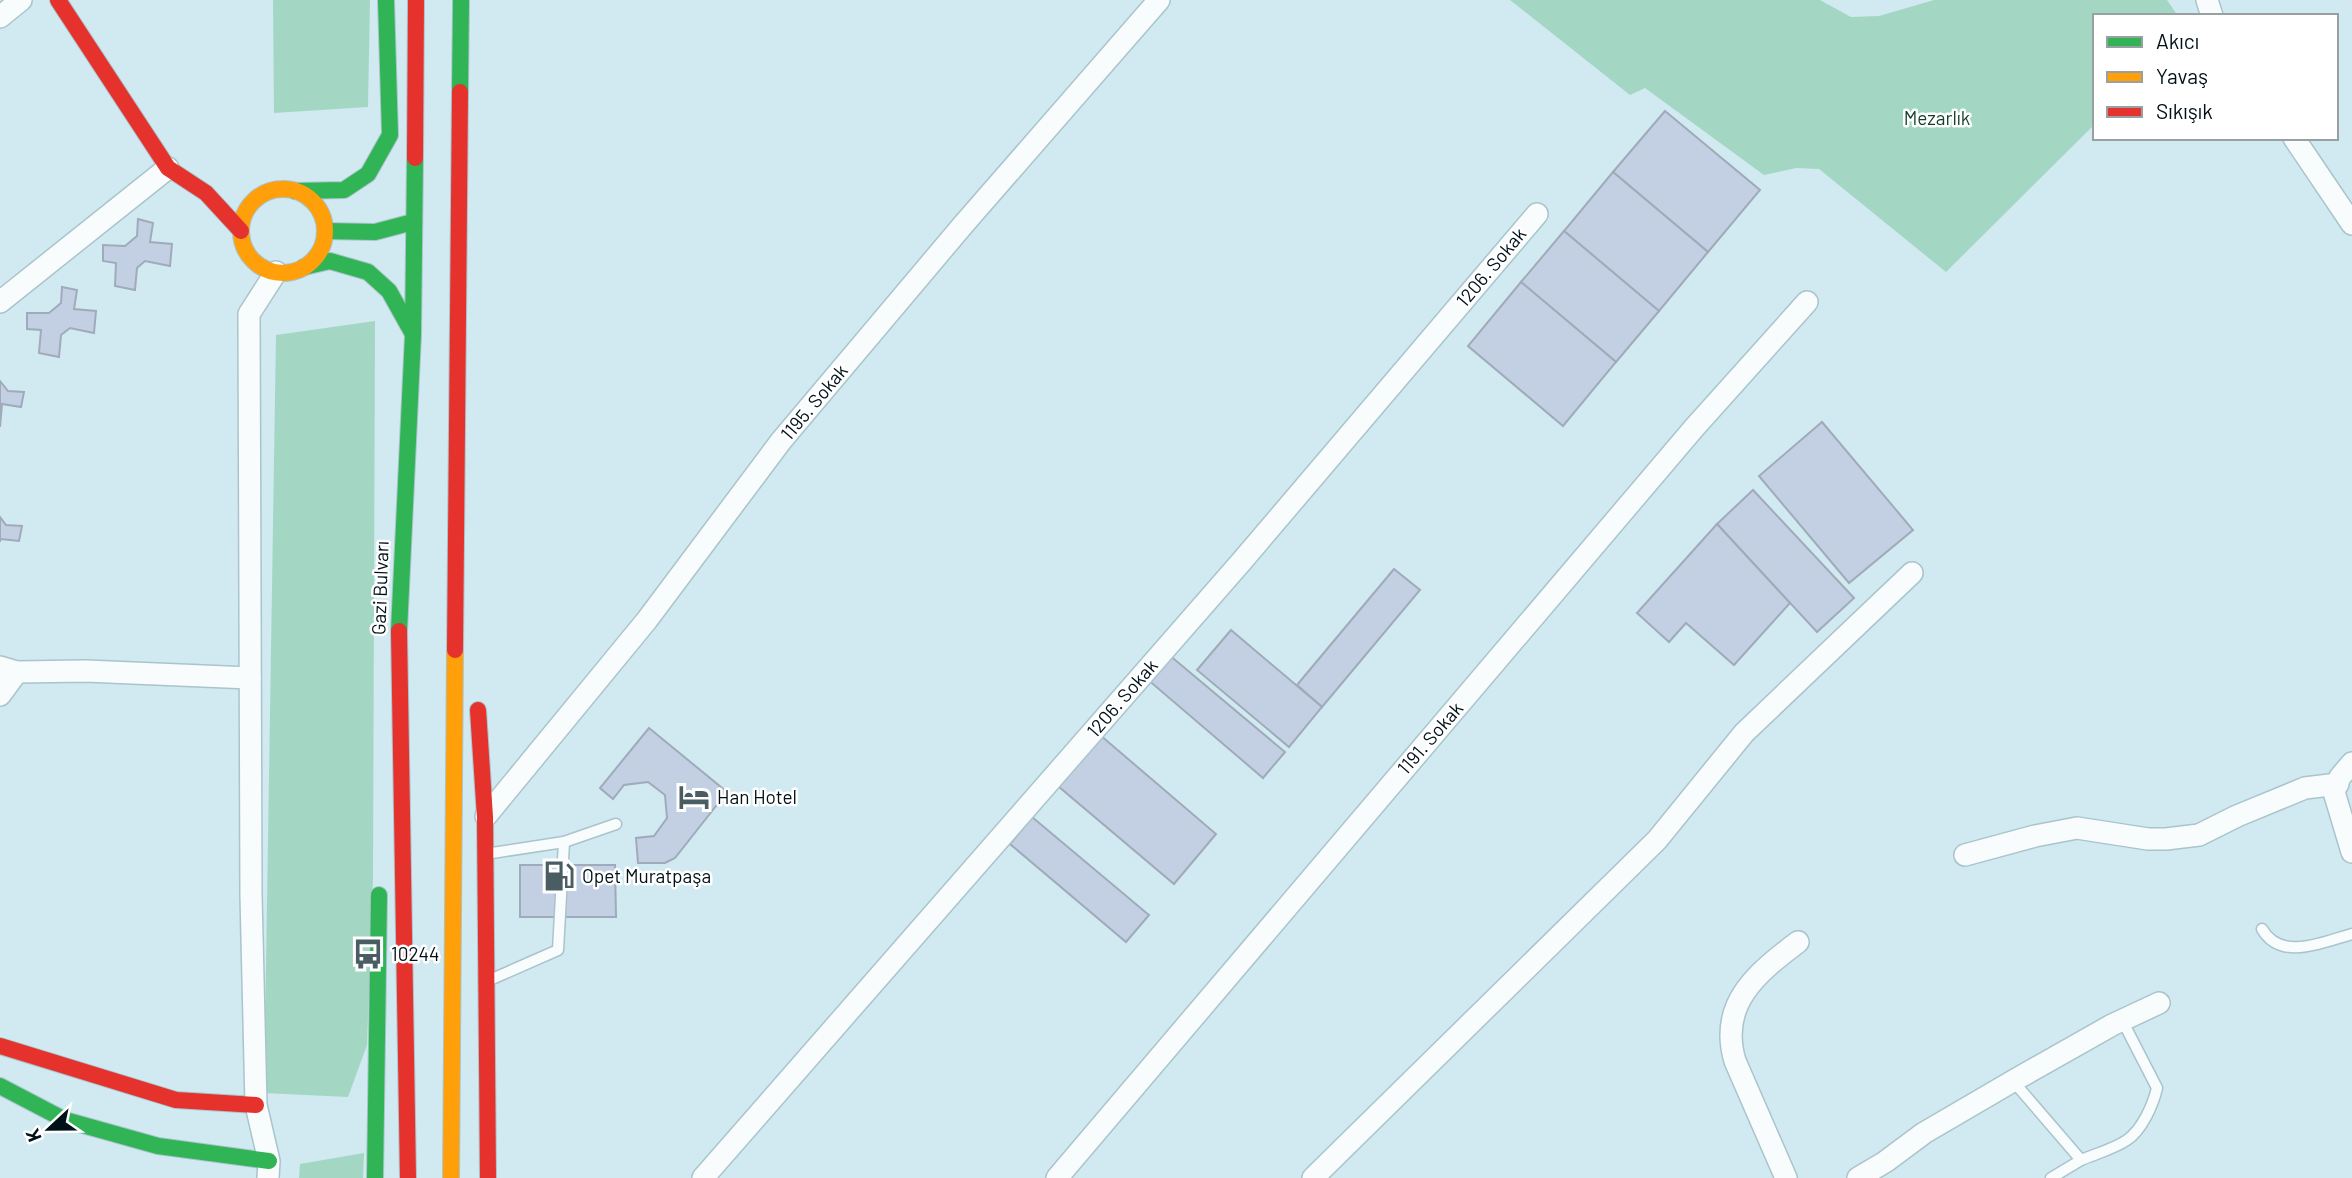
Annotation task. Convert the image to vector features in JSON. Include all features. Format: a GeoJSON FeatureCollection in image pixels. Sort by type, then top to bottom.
{"type":"FeatureCollection","features":[{"type":"Feature","properties":{"kind":"main road"},"geometry":{"type":"LineString","coordinates":[[58,0],[169,167],[206,192],[241,231]]}},
{"type":"Feature","properties":{"kind":"main road"},"geometry":{"type":"LineString","coordinates":[[206,192],[231,198],[282,189],[344,190],[368,174],[390,135],[386,0]]}},
{"type":"Feature","properties":{"kind":"main road","name":"Gazi Bulvarı"},"geometry":{"type":"LineString","coordinates":[[408,1178],[399,614],[413,335],[416,0]]}},
{"type":"Feature","properties":{"kind":"main road"},"geometry":{"type":"LineString","coordinates":[[451,1178],[461,0]]}},
{"type":"Feature","properties":{"kind":"main road"},"geometry":{"type":"LineString","coordinates":[[270,191],[248,206],[243,218],[243,245],[250,258],[262,267],[276,272],[290,272],[330,261],[368,272],[389,291],[413,335]]}},
{"type":"Feature","properties":{"kind":"main road"},"geometry":{"type":"LineString","coordinates":[[295,191],[316,206],[325,231],[315,258],[304,267]]}},
{"type":"Feature","properties":{"kind":"main road"},"geometry":{"type":"LineString","coordinates":[[325,231],[375,232],[413,222]]}},
{"type":"Feature","properties":{"kind":"main road"},"geometry":{"type":"LineString","coordinates":[[458,415],[471,609]]}},
{"type":"Feature","properties":{"kind":"main road"},"geometry":{"type":"LineString","coordinates":[[384,743],[399,614]]}},
{"type":"Feature","properties":{"kind":"main road"},"geometry":{"type":"LineString","coordinates":[[477,692],[486,854],[488,1178]]}},
{"type":"Feature","properties":{"kind":"main road"},"geometry":{"type":"LineString","coordinates":[[375,1178],[379,876]]}},
{"type":"Feature","properties":{"kind":"main road"},"geometry":{"type":"LineString","coordinates":[[5,1046],[176,1100],[256,1105]]}},
{"type":"Feature","properties":{"kind":"main road"},"geometry":{"type":"LineString","coordinates":[[0,1086],[65,1120],[158,1146],[268,1169]]}},
{"type":"Feature","properties":{"kind":"street"},"geometry":{"type":"LineString","coordinates":[[0,17],[21,0]]}},
{"type":"Feature","properties":{"kind":"street","name":"1195. Sokak"},"geometry":{"type":"LineString","coordinates":[[485,817],[647,620],[781,441],[963,225],[1159,0]]}},
{"type":"Feature","properties":{"kind":"street"},"geometry":{"type":"LineString","coordinates":[[2295,140],[2352,224]]}},
{"type":"Feature","properties":{"kind":"street"},"geometry":{"type":"LineString","coordinates":[[0,302],[169,167]]}},
{"type":"Feature","properties":{"kind":"street","name":"1206. Sokak"},"geometry":{"type":"LineString","coordinates":[[704,1178],[1242,561],[1537,214]]}},
{"type":"Feature","properties":{"kind":"street"},"geometry":{"type":"LineString","coordinates":[[268,1169],[256,1105],[251,895],[249,314],[276,272]]}},
{"type":"Feature","properties":{"kind":"street","name":"1191. Sokak"},"geometry":{"type":"LineString","coordinates":[[1057,1178],[1693,428],[1807,302]]}},
{"type":"Feature","properties":{"kind":"street"},"geometry":{"type":"LineString","coordinates":[[1313,1178],[1657,839],[1744,733],[1912,573]]}},
{"type":"Feature","properties":{"kind":"street"},"geometry":{"type":"LineString","coordinates":[[0,695],[8,669],[250,678]]}},
{"type":"Feature","properties":{"kind":"street"},"geometry":{"type":"LineString","coordinates":[[2352,763],[2340,776],[2334,792],[2352,852]]}},
{"type":"Feature","properties":{"kind":"street"},"geometry":{"type":"LineString","coordinates":[[1965,855],[2077,828],[2148,839],[2199,835],[2237,816],[2305,789],[2337,784]]}},
{"type":"Feature","properties":{"kind":"street"},"geometry":{"type":"LineString","coordinates":[[1786,1178],[1735,1060],[1730,1044],[1730,1028],[1740,997],[1750,982],[1798,942]]}},
{"type":"Feature","properties":{"kind":"street"},"geometry":{"type":"LineString","coordinates":[[1858,1178],[1924,1133],[2122,1020],[2159,1003]]}},
{"type":"Feature","properties":{"kind":"lane"},"geometry":{"type":"LineString","coordinates":[[486,854],[564,842],[616,824]]}},
{"type":"Feature","properties":{"kind":"lane"},"geometry":{"type":"LineString","coordinates":[[486,982],[558,950],[564,842]]}},
{"type":"Feature","properties":{"kind":"lane"},"geometry":{"type":"LineString","coordinates":[[2262,929],[2274,943],[2291,948],[2315,945],[2352,934]]}},
{"type":"Feature","properties":{"kind":"lane"},"geometry":{"type":"LineString","coordinates":[[2051,1178],[2081,1160],[2128,1140],[2141,1124],[2154,1100],[2157,1088],[2122,1020]]}},
{"type":"Feature","properties":{"kind":"lane"},"geometry":{"type":"LineString","coordinates":[[2014,1081],[2081,1160]]}},
{"type":"Feature","properties":{"kind":"green space"},"geometry":{"type":"Polygon","coordinates":[[[273,0],[370,0],[368,107],[274,113],[273,0]]]}},
{"type":"Feature","properties":{"kind":"green space","name":"Mezarlık"},"geometry":{"type":"Polygon","coordinates":[[[1510,0],[1820,0],[1851,17],[1879,16],[1934,0],[2167,0],[2177,14],[2093,14],[2093,126],[1946,272],[1819,169],[1796,168],[1764,175],[1645,88],[1630,95],[1510,0]]]}},
{"type":"Feature","properties":{"kind":"green space"},"geometry":{"type":"Polygon","coordinates":[[[375,321],[373,878],[367,1045],[348,1097],[264,1093],[276,335],[375,321]]]}},
{"type":"Feature","properties":{"kind":"green space"},"geometry":{"type":"Polygon","coordinates":[[[364,1153],[363,1178],[299,1178],[300,1164],[364,1153]]]}},
{"type":"Feature","properties":{"kind":"building"},"geometry":{"type":"Polygon","coordinates":[[[1665,111],[1760,190],[1708,252],[1613,172],[1665,111]]]}},
{"type":"Feature","properties":{"kind":"building"},"geometry":{"type":"Polygon","coordinates":[[[1613,172],[1708,252],[1659,311],[1564,231],[1613,172]]]}},
{"type":"Feature","properties":{"kind":"building"},"geometry":{"type":"Polygon","coordinates":[[[138,219],[153,223],[150,242],[172,244],[170,266],[145,261],[137,268],[135,290],[115,286],[116,263],[103,261],[103,245],[125,246],[137,236],[138,219]]]}},
{"type":"Feature","properties":{"kind":"building"},"geometry":{"type":"Polygon","coordinates":[[[1564,231],[1659,311],[1616,362],[1521,282],[1564,231]]]}},
{"type":"Feature","properties":{"kind":"building"},"geometry":{"type":"Polygon","coordinates":[[[1521,282],[1616,362],[1563,426],[1468,346],[1521,282]]]}},
{"type":"Feature","properties":{"kind":"building"},"geometry":{"type":"Polygon","coordinates":[[[62,287],[77,290],[74,309],[96,311],[94,333],[70,328],[61,335],[59,357],[39,353],[41,330],[27,329],[27,313],[49,313],[61,303],[62,287]]]}},
{"type":"Feature","properties":{"kind":"building"},"geometry":{"type":"Polygon","coordinates":[[[0,381],[8,391],[24,392],[21,407],[2,404],[0,427],[0,381]]]}},
{"type":"Feature","properties":{"kind":"building"},"geometry":{"type":"Polygon","coordinates":[[[1822,422],[1913,530],[1849,583],[1759,476],[1822,422]]]}},
{"type":"Feature","properties":{"kind":"building"},"geometry":{"type":"Polygon","coordinates":[[[1753,490],[1854,598],[1817,632],[1717,524],[1753,490]]]}},
{"type":"Feature","properties":{"kind":"building"},"geometry":{"type":"Polygon","coordinates":[[[0,517],[6,525],[22,526],[19,541],[0,539],[0,517]]]}},
{"type":"Feature","properties":{"kind":"building"},"geometry":{"type":"Polygon","coordinates":[[[1717,524],[1790,603],[1734,665],[1686,623],[1669,642],[1637,613],[1717,524]]]}},
{"type":"Feature","properties":{"kind":"building"},"geometry":{"type":"Polygon","coordinates":[[[1394,569],[1420,590],[1322,707],[1297,685],[1394,569]]]}},
{"type":"Feature","properties":{"kind":"building"},"geometry":{"type":"Polygon","coordinates":[[[1231,630],[1322,707],[1289,747],[1197,670],[1231,630]]]}},
{"type":"Feature","properties":{"kind":"building"},"geometry":{"type":"Polygon","coordinates":[[[1168,654],[1285,752],[1263,778],[1147,679],[1168,654]]]}},
{"type":"Feature","properties":{"kind":"building","name":"Han Hotel"},"geometry":{"type":"Polygon","coordinates":[[[649,728],[727,792],[675,858],[665,863],[638,863],[636,838],[654,836],[667,818],[665,795],[648,782],[624,785],[613,799],[600,788],[649,728]]]}},
{"type":"Feature","properties":{"kind":"building"},"geometry":{"type":"Polygon","coordinates":[[[1100,735],[1216,834],[1174,884],[1058,786],[1100,735]]]}},
{"type":"Feature","properties":{"kind":"building"},"geometry":{"type":"Polygon","coordinates":[[[1032,817],[1149,915],[1126,942],[1010,844],[1032,817]]]}},
{"type":"Feature","properties":{"kind":"building"},"geometry":{"type":"Polygon","coordinates":[[[520,865],[615,865],[616,917],[520,917],[520,865]]]}},
{"type":"Feature","properties":{"kind":"traffic: fast"},"geometry":{"type":"LineString","coordinates":[[295,191],[344,190],[368,174],[390,135],[386,0]]}},
{"type":"Feature","properties":{"kind":"traffic: fast"},"geometry":{"type":"LineString","coordinates":[[460,92],[461,0]]}},
{"type":"Feature","properties":{"kind":"traffic: fast"},"geometry":{"type":"LineString","coordinates":[[399,631],[413,335],[415,158]]}},
{"type":"Feature","properties":{"kind":"traffic: fast"},"geometry":{"type":"LineString","coordinates":[[325,231],[375,232],[413,222]]}},
{"type":"Feature","properties":{"kind":"traffic: fast"},"geometry":{"type":"LineString","coordinates":[[304,267],[330,261],[368,272],[389,291],[413,334]]}},
{"type":"Feature","properties":{"kind":"traffic: fast"},"geometry":{"type":"LineString","coordinates":[[375,1178],[379,895]]}},
{"type":"Feature","properties":{"kind":"traffic: fast"},"geometry":{"type":"LineString","coordinates":[[0,1086],[65,1120],[158,1146],[269,1161]]}},
{"type":"Feature","properties":{"kind":"traffic: slow"},"geometry":{"type":"LineString","coordinates":[[283,189],[299,192],[318,208],[325,231],[322,247],[306,266],[283,273],[267,270],[248,254],[241,231],[244,215],[260,196],[283,189]]}},
{"type":"Feature","properties":{"kind":"traffic: slow"},"geometry":{"type":"LineString","coordinates":[[451,1178],[455,650]]}},
{"type":"Feature","properties":{"kind":"traffic: jam"},"geometry":{"type":"LineString","coordinates":[[58,0],[168,168],[206,193],[241,231]]}},
{"type":"Feature","properties":{"kind":"traffic: jam"},"geometry":{"type":"LineString","coordinates":[[415,158],[416,0]]}},
{"type":"Feature","properties":{"kind":"traffic: jam"},"geometry":{"type":"LineString","coordinates":[[455,650],[460,92]]}},
{"type":"Feature","properties":{"kind":"traffic: jam"},"geometry":{"type":"LineString","coordinates":[[399,631],[408,1178]]}},
{"type":"Feature","properties":{"kind":"traffic: jam"},"geometry":{"type":"LineString","coordinates":[[478,710],[485,817],[488,1178]]}},
{"type":"Feature","properties":{"kind":"traffic: jam"},"geometry":{"type":"LineString","coordinates":[[0,1046],[176,1100],[256,1105]]}},
{"type":"Feature","properties":{"kind":"place","name":"Han Hotel"},"geometry":{"type":"Point","coordinates":[694,797]}},
{"type":"Feature","properties":{"kind":"place","name":"Opet Muratpaşa"},"geometry":{"type":"Point","coordinates":[559,876]}},
{"type":"Feature","properties":{"kind":"place","name":"10244"},"geometry":{"type":"Point","coordinates":[368,954]}}]}
